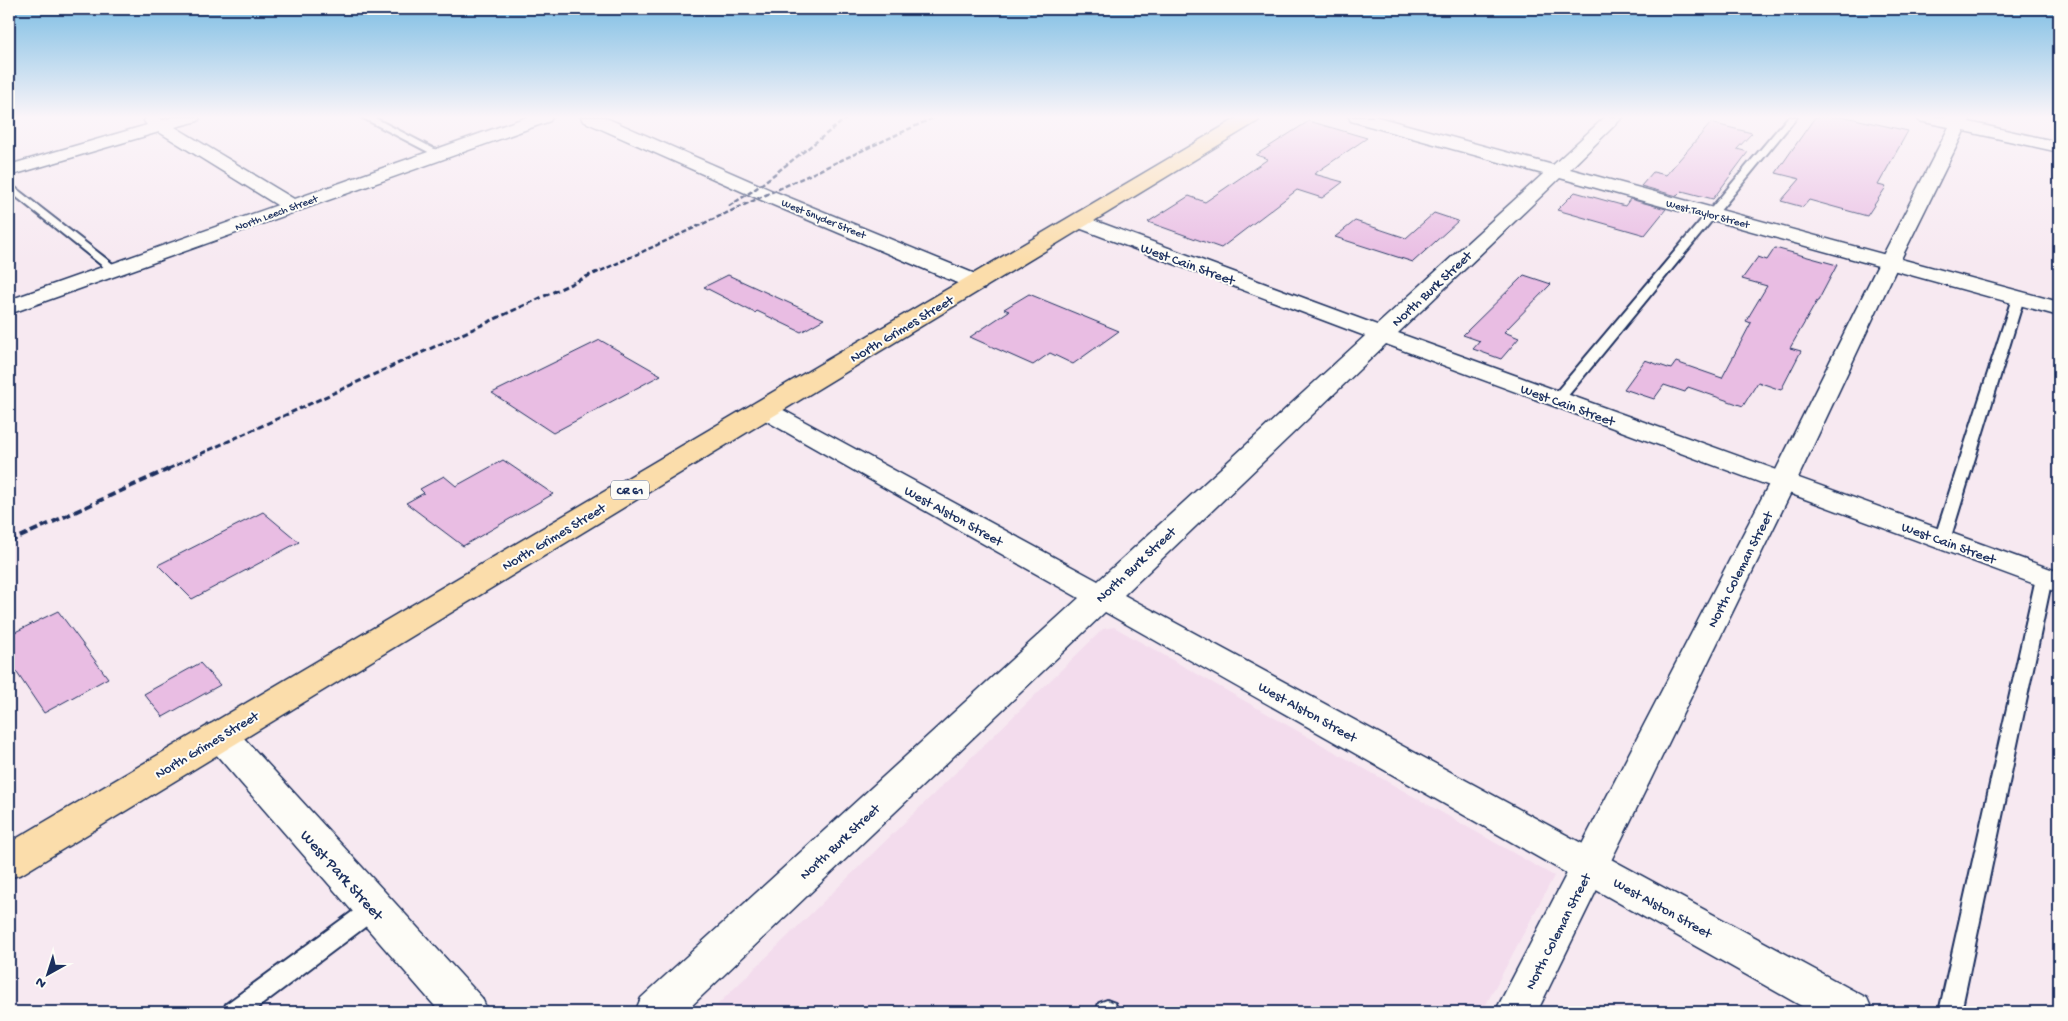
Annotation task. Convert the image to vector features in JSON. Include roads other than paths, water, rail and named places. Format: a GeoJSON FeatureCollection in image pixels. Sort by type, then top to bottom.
{"type":"FeatureCollection","features":[{"type":"Feature","properties":{"kind":"main road","name":"North Grimes Street"},"geometry":{"type":"LineString","coordinates":[[9,862],[1172,165]]}},
{"type":"Feature","properties":{"kind":"street"},"geometry":{"type":"LineString","coordinates":[[9,171],[28,165]]}},
{"type":"Feature","properties":{"kind":"street"},"geometry":{"type":"LineString","coordinates":[[224,165],[292,206]]}},
{"type":"Feature","properties":{"kind":"street","name":"North Leech Street"},"geometry":{"type":"LineString","coordinates":[[9,307],[409,165]]}},
{"type":"Feature","properties":{"kind":"street","name":"West Snyder Street"},"geometry":{"type":"LineString","coordinates":[[697,165],[977,282]]}},
{"type":"Feature","properties":{"kind":"street","name":"West Taylor Street"},"geometry":{"type":"LineString","coordinates":[[1529,165],[2059,309]]}},
{"type":"Feature","properties":{"kind":"street","name":"North Burk Street"},"geometry":{"type":"LineString","coordinates":[[656,1012],[1564,165]]}},
{"type":"Feature","properties":{"kind":"street","name":"North Coleman Street"},"geometry":{"type":"LineString","coordinates":[[1516,1012],[1783,482],[1938,165]]}},
{"type":"Feature","properties":{"kind":"street","name":"West Cain Street"},"geometry":{"type":"LineString","coordinates":[[1078,221],[1381,335],[2052,581]]}},
{"type":"Feature","properties":{"kind":"street","name":"West Alston Street"},"geometry":{"type":"LineString","coordinates":[[765,410],[1852,1012]]}},
{"type":"Feature","properties":{"kind":"street","name":"West Park Street"},"geometry":{"type":"LineString","coordinates":[[220,735],[467,1012]]}},
{"type":"Feature","properties":{"kind":"lane"},"geometry":{"type":"LineString","coordinates":[[1557,400],[1754,165]]}},
{"type":"Feature","properties":{"kind":"lane"},"geometry":{"type":"LineString","coordinates":[[9,186],[114,270]]}},
{"type":"Feature","properties":{"kind":"lane"},"geometry":{"type":"LineString","coordinates":[[1942,540],[2018,298]]}},
{"type":"Feature","properties":{"kind":"lane"},"geometry":{"type":"LineString","coordinates":[[1950,1012],[2052,581]]}},
{"type":"Feature","properties":{"kind":"lane"},"geometry":{"type":"LineString","coordinates":[[234,1012],[374,908]]}},
{"type":"Feature","properties":{"kind":"railway"},"geometry":{"type":"LineString","coordinates":[[729,206],[754,190],[787,165]]}},
{"type":"Feature","properties":{"kind":"railway"},"geometry":{"type":"LineString","coordinates":[[594,274],[832,165]]}},
{"type":"Feature","properties":{"kind":"railway"},"geometry":{"type":"LineString","coordinates":[[168,469],[597,272]]}},
{"type":"Feature","properties":{"kind":"railway"},"geometry":{"type":"LineString","coordinates":[[9,542],[171,468]]}}]}
